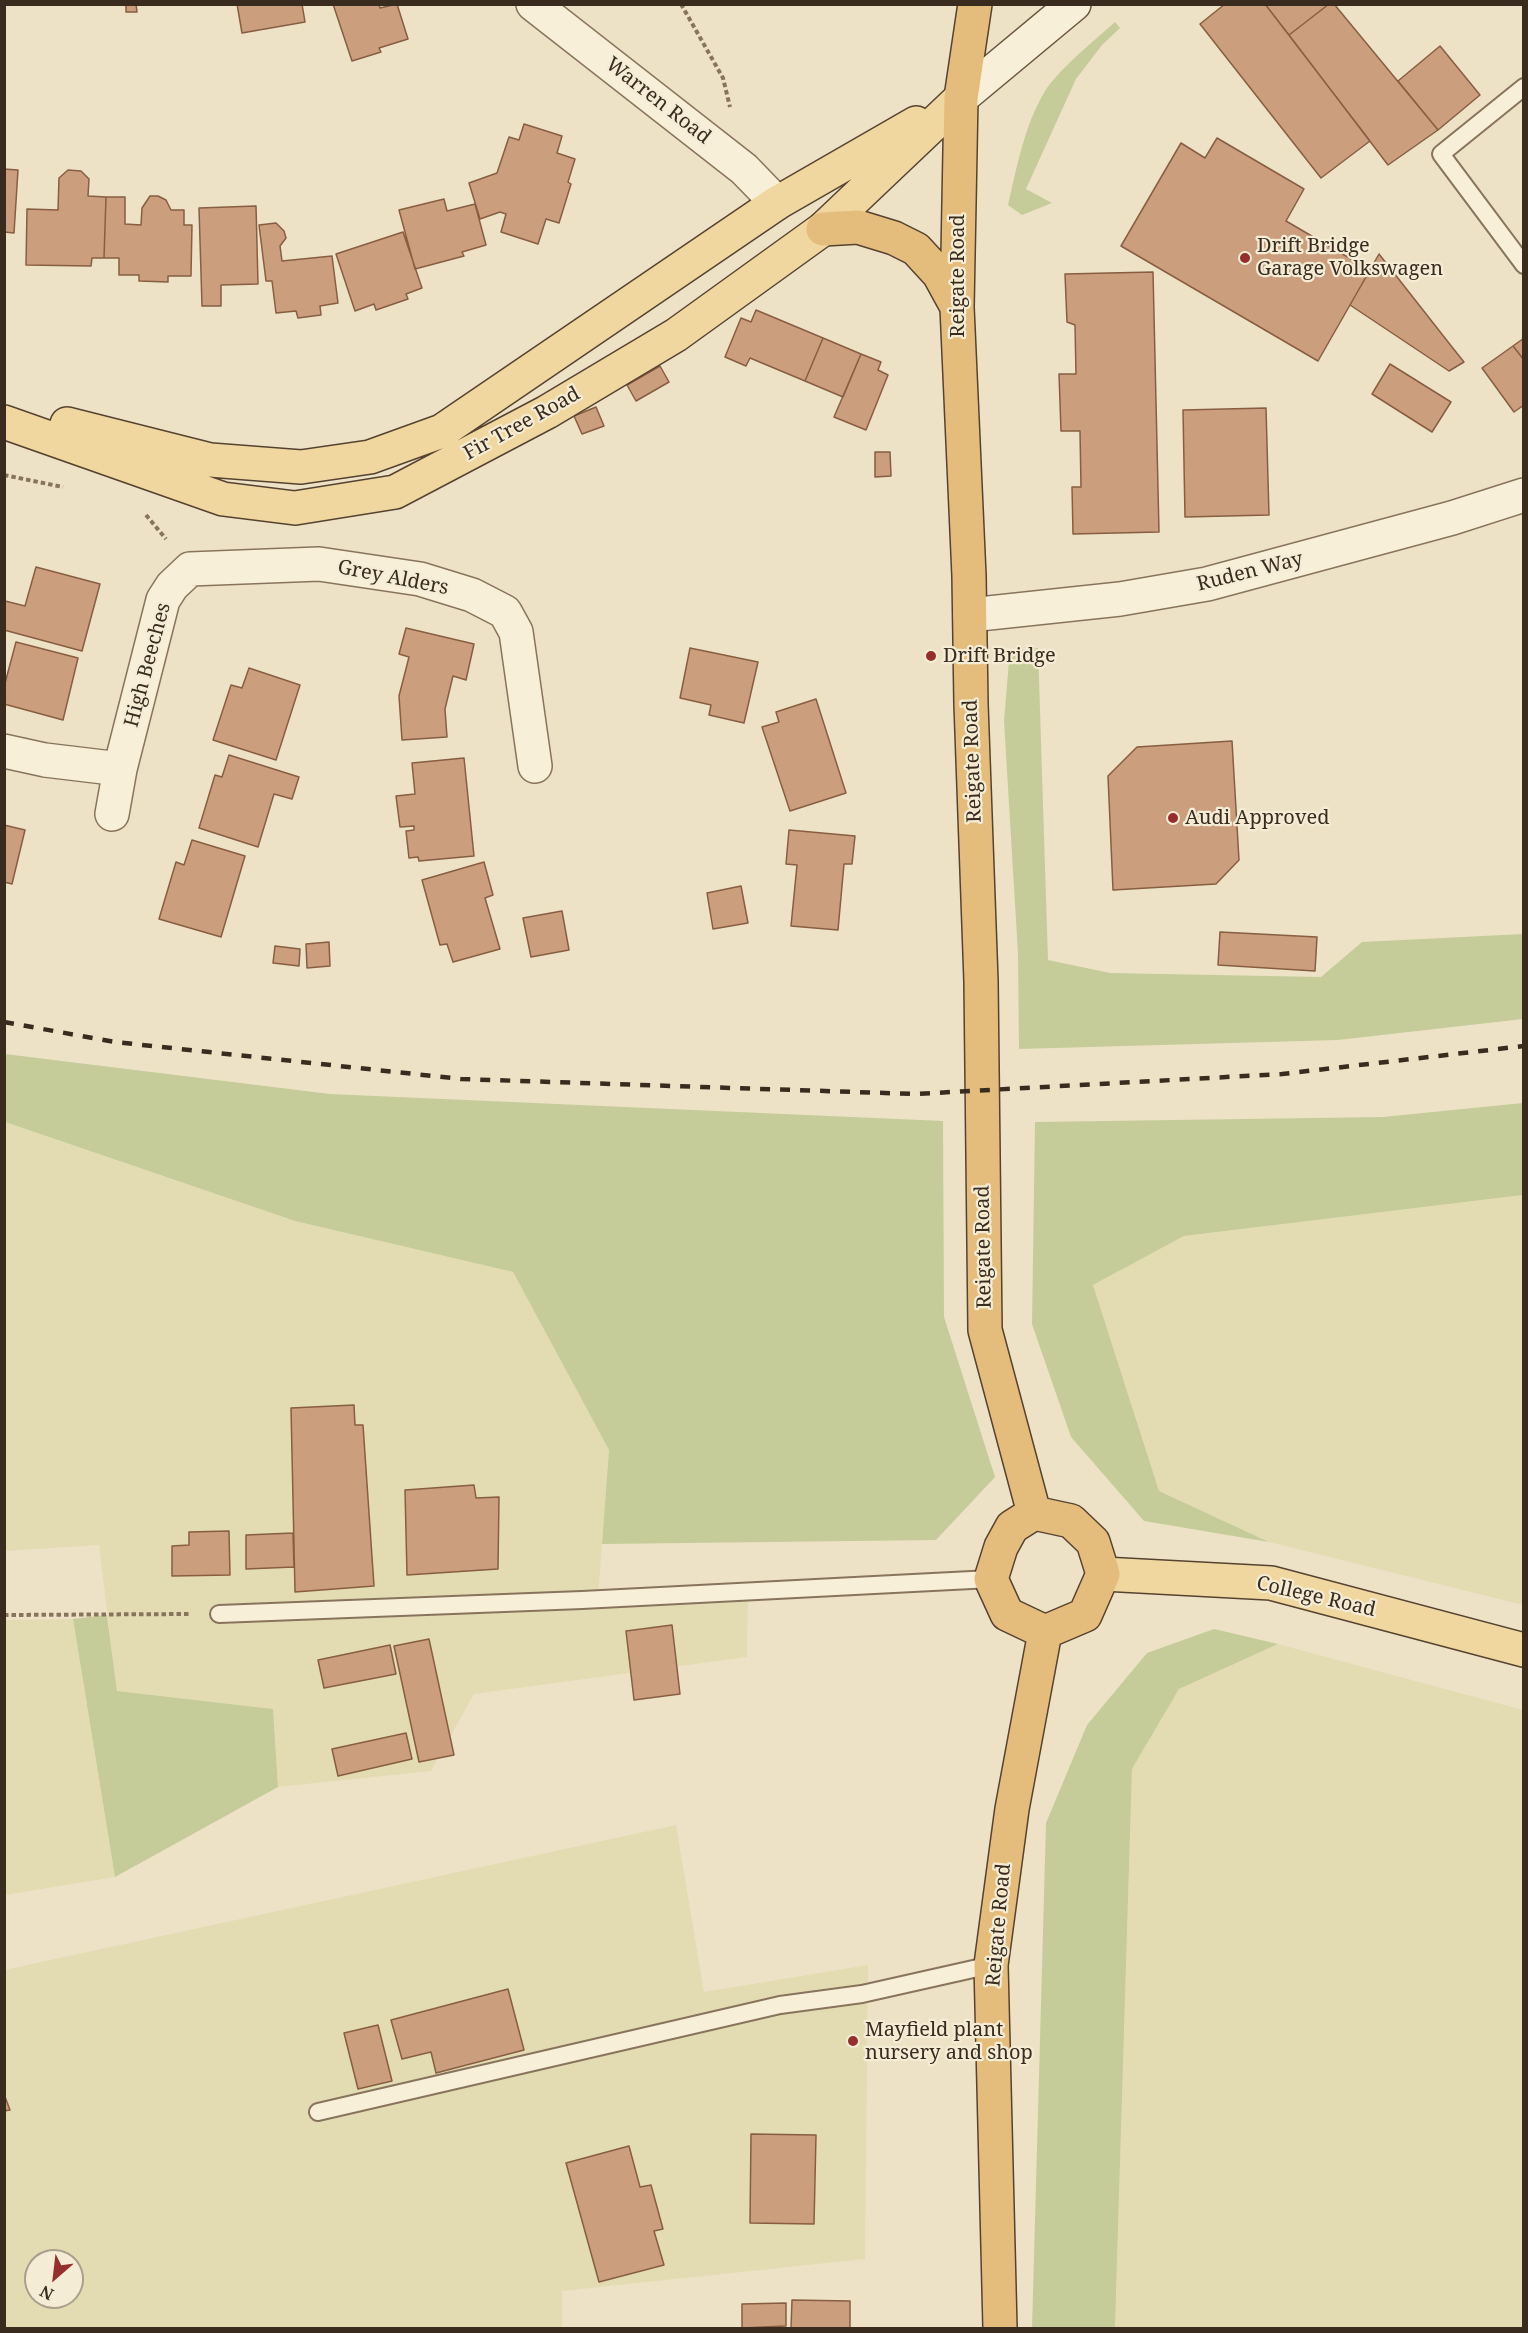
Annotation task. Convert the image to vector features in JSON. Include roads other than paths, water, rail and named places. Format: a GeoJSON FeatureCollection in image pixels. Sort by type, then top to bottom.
{"type":"FeatureCollection","features":[{"type":"Feature","properties":{"kind":"highway","name":"Reigate Road"},"geometry":{"type":"LineString","coordinates":[[975,4],[961,98],[957,307],[970,615],[981,981],[985,1330],[1034,1513]]}},
{"type":"Feature","properties":{"kind":"highway"},"geometry":{"type":"LineString","coordinates":[[824,229],[858,227],[894,238],[916,249],[939,274],[957,307]]}},
{"type":"Feature","properties":{"kind":"highway"},"geometry":{"type":"LineString","coordinates":[[1034,1513],[1071,1521],[1093,1542],[1103,1574],[1085,1615],[1045,1632],[1007,1614],[991,1579],[1001,1547],[1012,1527],[1034,1513]]}},
{"type":"Feature","properties":{"kind":"highway","name":"Reigate Road"},"geometry":{"type":"LineString","coordinates":[[1000,2328],[992,1965],[1012,1809],[1045,1632]]}},
{"type":"Feature","properties":{"kind":"main road","name":"Fir Tree Road"},"geometry":{"type":"LineString","coordinates":[[4,408],[210,460],[301,467],[370,457],[442,430],[777,203],[961,98]]}},
{"type":"Feature","properties":{"kind":"main road","name":"Fir Tree Road"},"geometry":{"type":"LineString","coordinates":[[4,422],[223,499],[296,508],[395,492],[547,412],[676,335],[824,229],[961,98]]}},
{"type":"Feature","properties":{"kind":"main road","name":"College Road"},"geometry":{"type":"LineString","coordinates":[[1103,1574],[1270,1583],[1524,1650]]}},
{"type":"Feature","properties":{"kind":"street","name":"Warren Road"},"geometry":{"type":"LineString","coordinates":[[533,4],[744,169],[777,203]]}},
{"type":"Feature","properties":{"kind":"street","name":"Fir Tree Road"},"geometry":{"type":"LineString","coordinates":[[961,98],[1074,4]]}},
{"type":"Feature","properties":{"kind":"street","name":"Ruden Way"},"geometry":{"type":"LineString","coordinates":[[970,615],[1120,599],[1207,584],[1452,518],[1524,495]]}},
{"type":"Feature","properties":{"kind":"street","name":"Grey Alders"},"geometry":{"type":"LineString","coordinates":[[190,568],[318,564],[420,579],[472,595],[504,612],[516,632],[535,766]]}},
{"type":"Feature","properties":{"kind":"street","name":"High Beeches"},"geometry":{"type":"LineString","coordinates":[[112,814],[120,769],[163,600],[172,586],[190,568]]}},
{"type":"Feature","properties":{"kind":"street"},"geometry":{"type":"LineString","coordinates":[[4,751],[45,760],[120,769]]}},
{"type":"Feature","properties":{"kind":"lane"},"geometry":{"type":"LineString","coordinates":[[1524,87],[1441,154],[1524,265]]}},
{"type":"Feature","properties":{"kind":"lane"},"geometry":{"type":"LineString","coordinates":[[219,1614],[582,1600],[991,1579]]}},
{"type":"Feature","properties":{"kind":"lane"},"geometry":{"type":"LineString","coordinates":[[318,2112],[780,2005],[862,1994],[992,1965]]}},
{"type":"Feature","properties":{"kind":"railway"},"geometry":{"type":"LineString","coordinates":[[4,1022],[115,1042],[461,1079],[915,1094],[1282,1074],[1524,1046]]}},
{"type":"Feature","properties":{"kind":"place","name":"Drift Bridge Garage Volkswagen"},"geometry":{"type":"Point","coordinates":[1245,258]}},
{"type":"Feature","properties":{"kind":"place","name":"Drift Bridge"},"geometry":{"type":"Point","coordinates":[931,656]}},
{"type":"Feature","properties":{"kind":"place","name":"Audi Approved"},"geometry":{"type":"Point","coordinates":[1173,818]}},
{"type":"Feature","properties":{"kind":"place","name":"Mayfield plant nursery and shop"},"geometry":{"type":"Point","coordinates":[853,2041]}}]}
